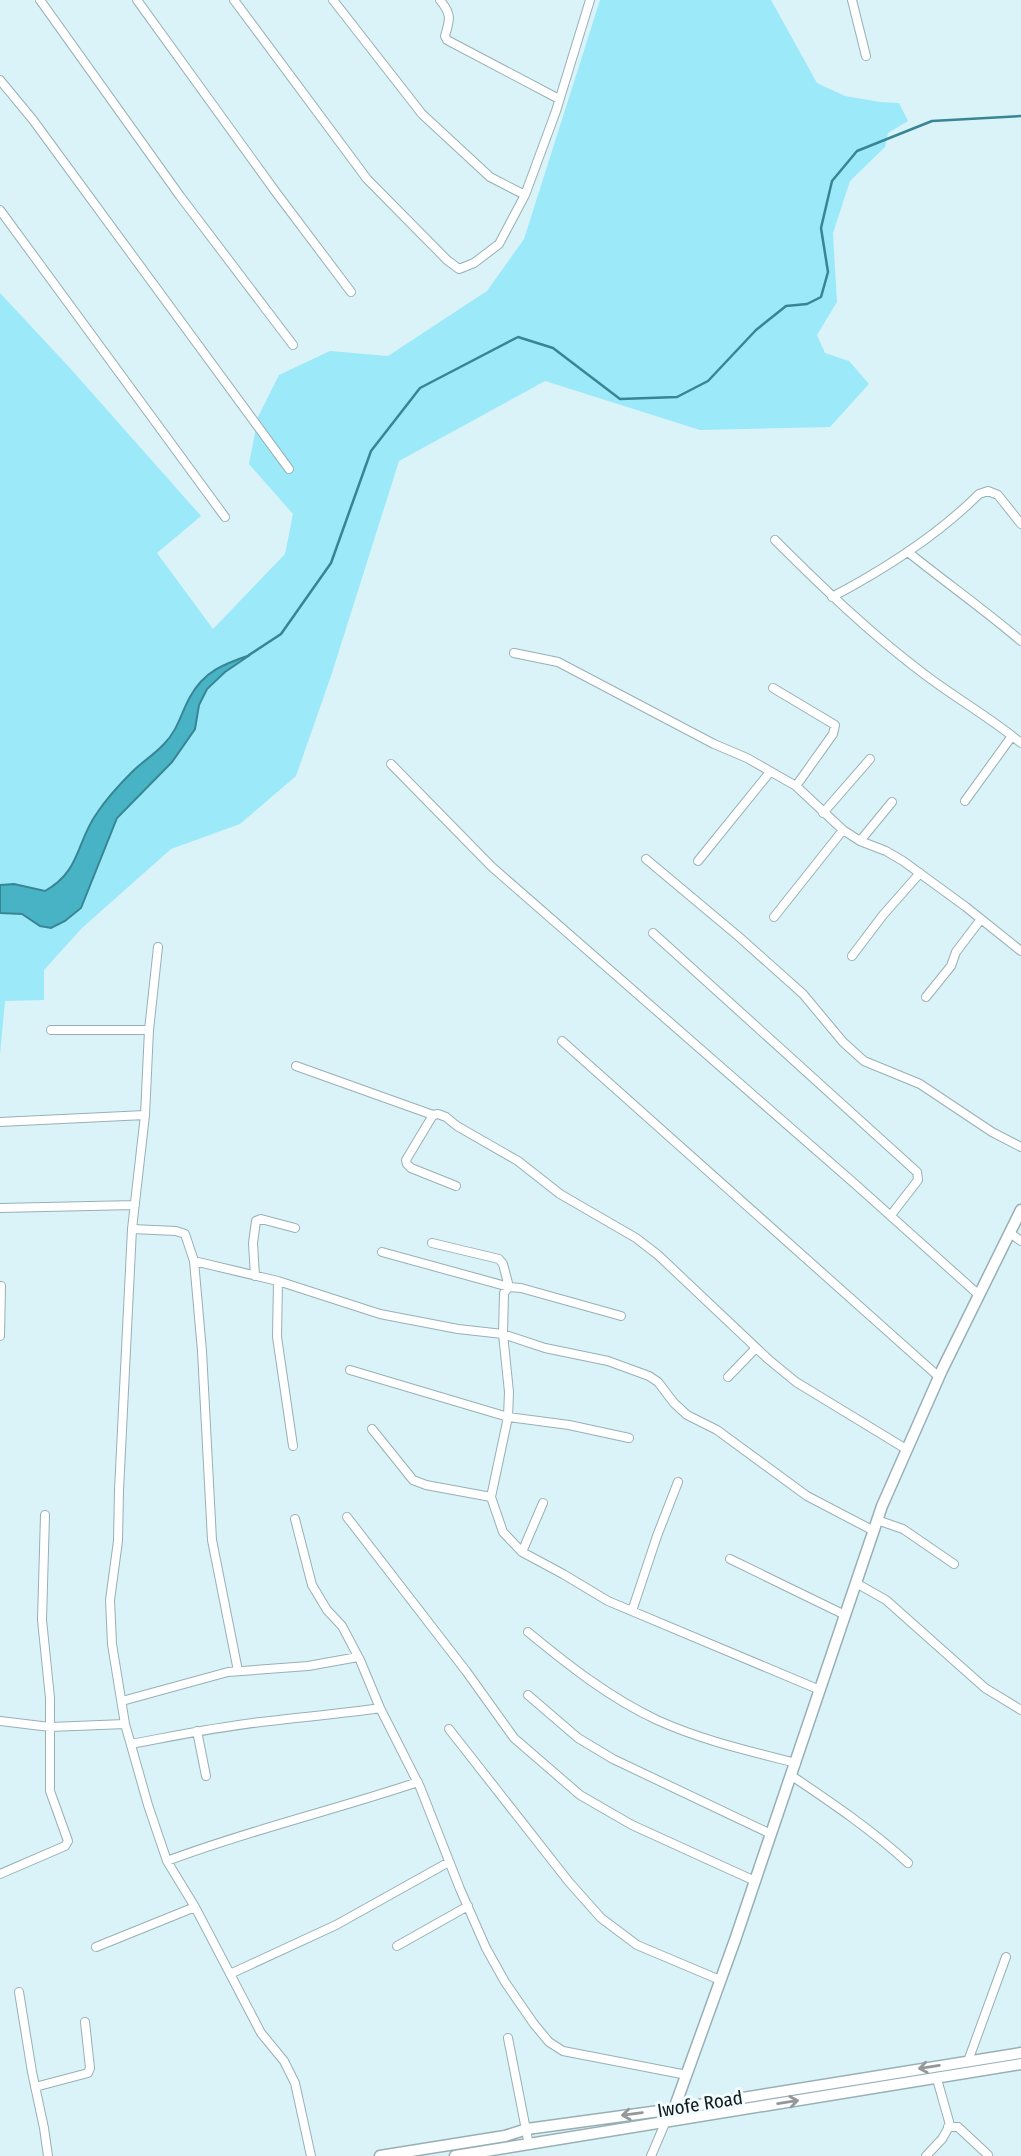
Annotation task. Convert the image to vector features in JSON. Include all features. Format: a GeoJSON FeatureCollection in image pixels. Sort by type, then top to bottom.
{"type":"FeatureCollection","features":[{"type":"Feature","properties":{"kind":"street"},"geometry":{"type":"LineString","coordinates":[[40,0],[180,196],[292,345]]}},
{"type":"Feature","properties":{"kind":"street"},"geometry":{"type":"LineString","coordinates":[[137,0],[351,292]]}},
{"type":"Feature","properties":{"kind":"street"},"geometry":{"type":"LineString","coordinates":[[234,0],[367,179],[459,269],[474,263],[499,244],[525,195],[590,0]]}},
{"type":"Feature","properties":{"kind":"street"},"geometry":{"type":"LineString","coordinates":[[333,0],[422,114],[490,177],[525,195]]}},
{"type":"Feature","properties":{"kind":"street"},"geometry":{"type":"LineString","coordinates":[[440,0],[449,13],[450,21],[445,36],[447,40],[559,99]]}},
{"type":"Feature","properties":{"kind":"street"},"geometry":{"type":"LineString","coordinates":[[852,0],[866,56]]}},
{"type":"Feature","properties":{"kind":"street"},"geometry":{"type":"LineString","coordinates":[[0,80],[33,120],[289,469]]}},
{"type":"Feature","properties":{"kind":"street"},"geometry":{"type":"LineString","coordinates":[[0,210],[225,517]]}},
{"type":"Feature","properties":{"kind":"street"},"geometry":{"type":"LineString","coordinates":[[832,597],[866,580],[908,552],[979,494],[988,491],[998,495],[1021,524]]}},
{"type":"Feature","properties":{"kind":"street"},"geometry":{"type":"LineString","coordinates":[[775,540],[832,597],[927,676],[1021,743]]}},
{"type":"Feature","properties":{"kind":"street"},"geometry":{"type":"LineString","coordinates":[[908,552],[1021,641]]}},
{"type":"Feature","properties":{"kind":"street"},"geometry":{"type":"LineString","coordinates":[[514,653],[558,662],[796,786],[843,830],[860,841],[886,851],[920,873],[1021,951]]}},
{"type":"Feature","properties":{"kind":"street"},"geometry":{"type":"LineString","coordinates":[[773,688],[835,725],[833,734],[796,786]]}},
{"type":"Feature","properties":{"kind":"street"},"geometry":{"type":"LineString","coordinates":[[965,801],[1012,736]]}},
{"type":"Feature","properties":{"kind":"street"},"geometry":{"type":"LineString","coordinates":[[823,813],[870,759]]}},
{"type":"Feature","properties":{"kind":"street"},"geometry":{"type":"LineString","coordinates":[[391,764],[492,867],[979,1295]]}},
{"type":"Feature","properties":{"kind":"street"},"geometry":{"type":"LineString","coordinates":[[698,861],[770,772]]}},
{"type":"Feature","properties":{"kind":"street"},"geometry":{"type":"LineString","coordinates":[[860,841],[892,802]]}},
{"type":"Feature","properties":{"kind":"street"},"geometry":{"type":"LineString","coordinates":[[774,916],[843,830]]}},
{"type":"Feature","properties":{"kind":"street"},"geometry":{"type":"LineString","coordinates":[[646,859],[773,967],[803,995],[843,1042],[864,1060],[920,1084],[992,1132],[1021,1147]]}},
{"type":"Feature","properties":{"kind":"street"},"geometry":{"type":"LineString","coordinates":[[852,956],[920,873]]}},
{"type":"Feature","properties":{"kind":"street"},"geometry":{"type":"LineString","coordinates":[[926,997],[951,966],[956,952],[981,919]]}},
{"type":"Feature","properties":{"kind":"street"},"geometry":{"type":"LineString","coordinates":[[653,933],[916,1172],[918,1180],[891,1215]]}},
{"type":"Feature","properties":{"kind":"street"},"geometry":{"type":"LineString","coordinates":[[158,947],[149,1030],[145,1115],[132,1229],[118,1541],[110,1600],[112,1644],[125,1724],[167,1861],[195,1907],[261,2033],[284,2061],[295,2083],[311,2156]]}},
{"type":"Feature","properties":{"kind":"street"},"geometry":{"type":"LineString","coordinates":[[51,1030],[149,1030]]}},
{"type":"Feature","properties":{"kind":"street"},"geometry":{"type":"LineString","coordinates":[[562,1041],[939,1377]]}},
{"type":"Feature","properties":{"kind":"street"},"geometry":{"type":"LineString","coordinates":[[296,1066],[433,1115],[446,1117],[518,1161],[560,1194],[636,1237],[796,1382],[906,1449]]}},
{"type":"Feature","properties":{"kind":"street"},"geometry":{"type":"LineString","coordinates":[[0,1122],[145,1115]]}},
{"type":"Feature","properties":{"kind":"street"},"geometry":{"type":"LineString","coordinates":[[433,1115],[406,1160],[407,1164],[456,1186]]}},
{"type":"Feature","properties":{"kind":"street"},"geometry":{"type":"LineString","coordinates":[[0,1208],[135,1205]]}},
{"type":"Feature","properties":{"kind":"street"},"geometry":{"type":"LineString","coordinates":[[674,2109],[792,1776],[876,1525],[906,1449],[939,1377],[1021,1210]]}},
{"type":"Feature","properties":{"kind":"street"},"geometry":{"type":"LineString","coordinates":[[255,1276],[253,1243],[257,1221],[261,1219],[295,1228]]}},
{"type":"Feature","properties":{"kind":"street"},"geometry":{"type":"LineString","coordinates":[[132,1229],[176,1231],[185,1234],[194,1261],[202,1352],[212,1540],[238,1671]]}},
{"type":"Feature","properties":{"kind":"street"},"geometry":{"type":"LineString","coordinates":[[1010,1233],[1021,1241]]}},
{"type":"Feature","properties":{"kind":"street"},"geometry":{"type":"LineString","coordinates":[[432,1243],[499,1259],[509,1287]]}},
{"type":"Feature","properties":{"kind":"street"},"geometry":{"type":"LineString","coordinates":[[382,1252],[621,1316]]}},
{"type":"Feature","properties":{"kind":"street"},"geometry":{"type":"LineString","coordinates":[[194,1261],[278,1281],[380,1314],[503,1334],[545,1348],[608,1361],[649,1376],[658,1382],[687,1415],[717,1430],[807,1496],[876,1525],[903,1529],[954,1564]]}},
{"type":"Feature","properties":{"kind":"street"},"geometry":{"type":"LineString","coordinates":[[278,1281],[277,1337],[293,1446]]}},
{"type":"Feature","properties":{"kind":"street"},"geometry":{"type":"LineString","coordinates":[[0,1336],[1,1286]]}},
{"type":"Feature","properties":{"kind":"street"},"geometry":{"type":"LineString","coordinates":[[509,1287],[504,1293],[503,1334],[509,1392],[508,1417],[491,1497],[503,1532],[523,1552],[608,1601],[820,1690]]}},
{"type":"Feature","properties":{"kind":"street"},"geometry":{"type":"LineString","coordinates":[[728,1377],[756,1348]]}},
{"type":"Feature","properties":{"kind":"street"},"geometry":{"type":"LineString","coordinates":[[350,1370],[508,1417],[569,1425],[629,1438]]}},
{"type":"Feature","properties":{"kind":"street"},"geometry":{"type":"LineString","coordinates":[[372,1429],[413,1480],[426,1485],[491,1497]]}},
{"type":"Feature","properties":{"kind":"street"},"geometry":{"type":"LineString","coordinates":[[632,1611],[678,1482]]}},
{"type":"Feature","properties":{"kind":"street"},"geometry":{"type":"LineString","coordinates":[[523,1552],[543,1503]]}},
{"type":"Feature","properties":{"kind":"street"},"geometry":{"type":"LineString","coordinates":[[0,1874],[65,1846],[68,1841],[50,1791],[50,1698],[41,1620],[45,1515]]}},
{"type":"Feature","properties":{"kind":"street"},"geometry":{"type":"LineString","coordinates":[[347,1517],[466,1671],[513,1738],[580,1795],[632,1825],[755,1881]]}},
{"type":"Feature","properties":{"kind":"street"},"geometry":{"type":"LineString","coordinates":[[295,1519],[312,1585],[327,1610],[342,1626],[358,1657],[380,1708],[418,1782],[486,1948],[505,1982],[549,2042],[563,2051],[687,2074]]}},
{"type":"Feature","properties":{"kind":"street"},"geometry":{"type":"LineString","coordinates":[[730,1559],[845,1615]]}},
{"type":"Feature","properties":{"kind":"street"},"geometry":{"type":"LineString","coordinates":[[856,1583],[886,1600],[985,1688],[1021,1710]]}},
{"type":"Feature","properties":{"kind":"street"},"geometry":{"type":"LineString","coordinates":[[528,1632],[580,1674],[657,1720],[718,1742],[796,1763]]}},
{"type":"Feature","properties":{"kind":"street"},"geometry":{"type":"LineString","coordinates":[[122,1701],[238,1671],[309,1666],[358,1657]]}},
{"type":"Feature","properties":{"kind":"street"},"geometry":{"type":"LineString","coordinates":[[528,1695],[578,1738],[613,1759],[771,1835]]}},
{"type":"Feature","properties":{"kind":"street"},"geometry":{"type":"LineString","coordinates":[[131,1744],[197,1731],[380,1708]]}},
{"type":"Feature","properties":{"kind":"street"},"geometry":{"type":"LineString","coordinates":[[0,1721],[50,1727],[125,1724]]}},
{"type":"Feature","properties":{"kind":"street"},"geometry":{"type":"LineString","coordinates":[[449,1729],[569,1882],[601,1918],[636,1945],[720,1980]]}},
{"type":"Feature","properties":{"kind":"street"},"geometry":{"type":"LineString","coordinates":[[197,1731],[206,1776]]}},
{"type":"Feature","properties":{"kind":"street"},"geometry":{"type":"LineString","coordinates":[[792,1776],[843,1811],[908,1863]]}},
{"type":"Feature","properties":{"kind":"street"},"geometry":{"type":"LineString","coordinates":[[167,1861],[221,1840],[418,1782]]}},
{"type":"Feature","properties":{"kind":"street"},"geometry":{"type":"LineString","coordinates":[[230,1973],[336,1926],[449,1862]]}},
{"type":"Feature","properties":{"kind":"street"},"geometry":{"type":"LineString","coordinates":[[397,1945],[468,1906]]}},
{"type":"Feature","properties":{"kind":"street"},"geometry":{"type":"LineString","coordinates":[[96,1947],[195,1907]]}},
{"type":"Feature","properties":{"kind":"street"},"geometry":{"type":"LineString","coordinates":[[968,2061],[1006,1957]]}},
{"type":"Feature","properties":{"kind":"street"},"geometry":{"type":"LineString","coordinates":[[19,1992],[48,2156]]}},
{"type":"Feature","properties":{"kind":"street"},"geometry":{"type":"LineString","coordinates":[[35,2087],[88,2073],[90,2068],[85,2022]]}},
{"type":"Feature","properties":{"kind":"street"},"geometry":{"type":"LineString","coordinates":[[508,2038],[529,2145]]}},
{"type":"Feature","properties":{"kind":"street","name":"Iwofe Road"},"geometry":{"type":"LineString","coordinates":[[380,2156],[505,2136],[527,2129],[674,2109],[1021,2053]]}},
{"type":"Feature","properties":{"kind":"street","name":"Iwofe Road"},"geometry":{"type":"LineString","coordinates":[[455,2156],[1021,2064]]}},
{"type":"Feature","properties":{"kind":"street"},"geometry":{"type":"LineString","coordinates":[[926,2156],[942,2139],[950,2125],[937,2079]]}},
{"type":"Feature","properties":{"kind":"street"},"geometry":{"type":"LineString","coordinates":[[652,2156],[666,2121]]}},
{"type":"Feature","properties":{"kind":"street"},"geometry":{"type":"LineString","coordinates":[[948,2127],[958,2127],[988,2155]]}},
{"type":"Feature","properties":{"kind":"shaded area"},"geometry":{"type":"Polygon","coordinates":[[[600,0],[771,0],[817,83],[845,96],[899,103],[908,121],[888,133],[885,147],[850,181],[833,233],[837,302],[817,335],[825,353],[849,361],[869,384],[830,427],[700,430],[545,381],[399,461],[331,676],[296,776],[240,824],[171,849],[82,928],[44,970],[44,1000],[5,1001],[0,1055],[0,913],[22,914],[40,926],[81,908],[117,818],[172,762],[195,729],[199,705],[207,689],[225,672],[190,696],[179,723],[165,743],[131,773],[69,871],[57,884],[45,891],[14,884],[0,885],[0,293],[201,516],[157,553],[213,629],[285,554],[293,514],[249,464],[258,417],[279,375],[330,351],[388,356],[487,291],[524,239],[600,0]]]}},
{"type":"Feature","properties":{"kind":"shaded area"},"geometry":{"type":"Polygon","coordinates":[[[250,655],[225,672],[207,689],[199,705],[195,729],[172,762],[117,818],[81,908],[51,928],[40,926],[22,914],[0,913],[0,885],[14,884],[45,891],[57,883],[72,865],[90,824],[101,807],[136,768],[169,739],[196,688],[208,675],[223,665],[250,655]]]}},
{"type":"Feature","properties":{"kind":"waterway"},"geometry":{"type":"LineString","coordinates":[[249,655],[281,634],[331,563],[371,451],[420,388],[518,337],[553,348],[620,399],[677,397],[708,381],[756,330],[786,306],[807,304],[821,297],[828,272],[821,228],[832,181],[857,151],[932,121],[1021,116]]}}]}
